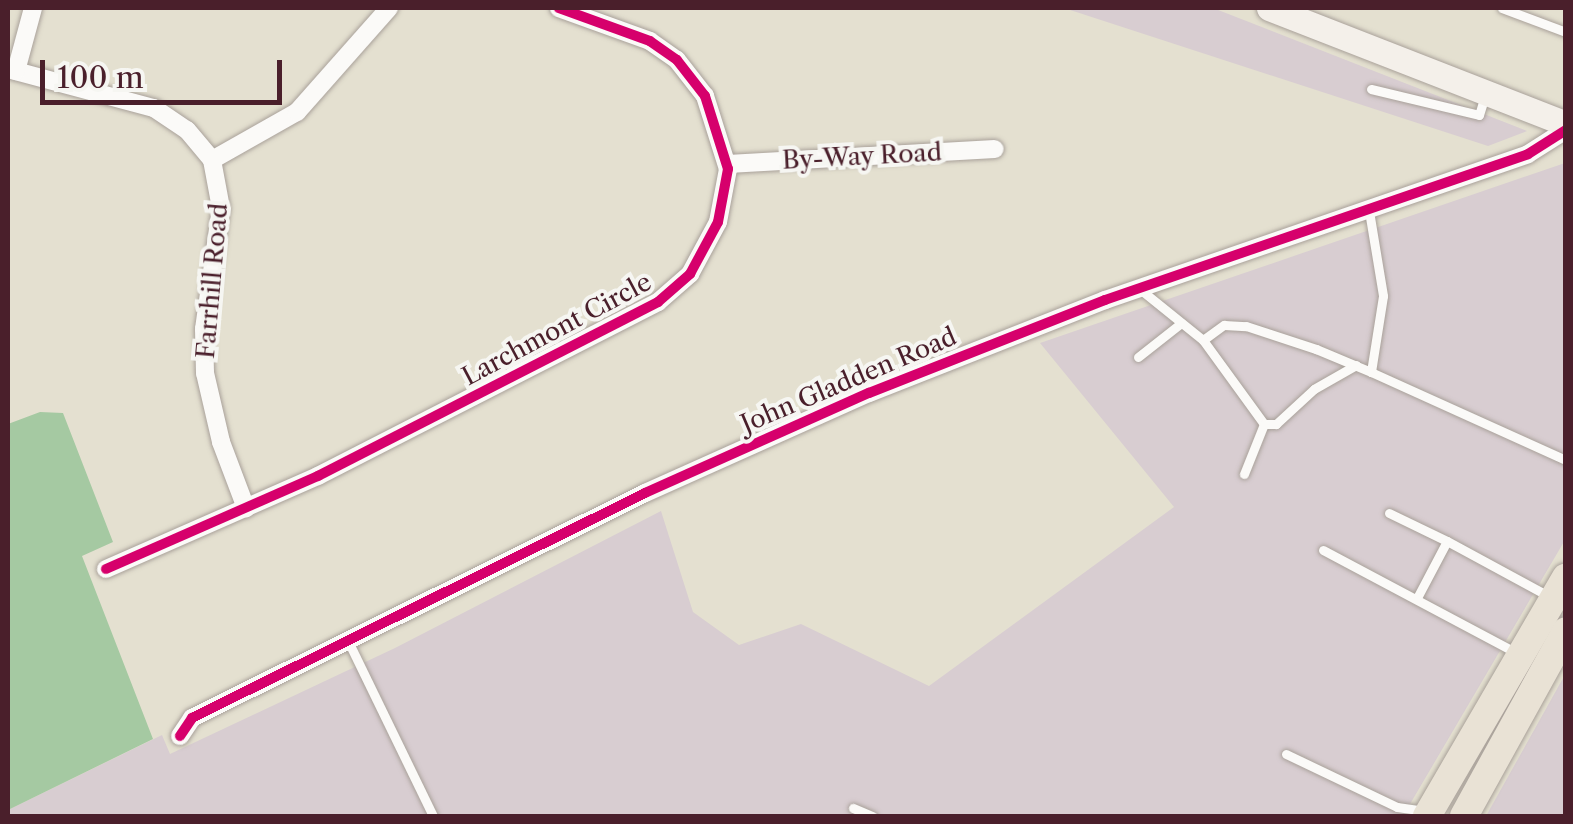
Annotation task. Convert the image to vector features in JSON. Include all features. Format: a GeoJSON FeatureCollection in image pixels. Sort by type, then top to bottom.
{"type":"FeatureCollection","features":[{"type":"Feature","properties":{"kind":"main road"},"geometry":{"type":"LineString","coordinates":[[1432,815],[1559,588]]}},
{"type":"Feature","properties":{"kind":"main road"},"geometry":{"type":"LineString","coordinates":[[1464,816],[1566,632]]}},
{"type":"Feature","properties":{"kind":"street"},"geometry":{"type":"LineString","coordinates":[[34,8],[12,70],[154,108],[187,130],[212,160],[297,112],[389,8]]}},
{"type":"Feature","properties":{"kind":"street"},"geometry":{"type":"LineString","coordinates":[[559,8],[630,32],[677,60],[705,96],[728,164]]}},
{"type":"Feature","properties":{"kind":"street"},"geometry":{"type":"LineString","coordinates":[[1269,8],[1566,127]]}},
{"type":"Feature","properties":{"kind":"street","name":"John Gladden Road"},"geometry":{"type":"LineString","coordinates":[[180,736],[192,718],[350,645],[645,493],[937,364],[1138,288],[1528,154],[1566,127]]}},
{"type":"Feature","properties":{"kind":"street","name":"By-Way Road"},"geometry":{"type":"LineString","coordinates":[[728,164],[995,148]]}},
{"type":"Feature","properties":{"kind":"street","name":"Farrhill Road"},"geometry":{"type":"LineString","coordinates":[[212,160],[222,208],[204,328],[205,373],[220,442],[246,508]]}},
{"type":"Feature","properties":{"kind":"street","name":"Larchmont Circle"},"geometry":{"type":"LineString","coordinates":[[106,569],[318,476],[676,290],[712,236],[728,164]]}},
{"type":"Feature","properties":{"kind":"lane"},"geometry":{"type":"LineString","coordinates":[[1502,8],[1566,32]]}},
{"type":"Feature","properties":{"kind":"lane"},"geometry":{"type":"LineString","coordinates":[[1371,89],[1479,115],[1486,93]]}},
{"type":"Feature","properties":{"kind":"lane"},"geometry":{"type":"LineString","coordinates":[[1369,211],[1383,296],[1371,372]]}},
{"type":"Feature","properties":{"kind":"lane"},"geometry":{"type":"LineString","coordinates":[[1138,288],[1203,340],[1264,424]]}},
{"type":"Feature","properties":{"kind":"lane"},"geometry":{"type":"LineString","coordinates":[[1138,357],[1182,323]]}},
{"type":"Feature","properties":{"kind":"lane"},"geometry":{"type":"LineString","coordinates":[[1203,340],[1224,324],[1246,326],[1371,372],[1566,460]]}},
{"type":"Feature","properties":{"kind":"lane"},"geometry":{"type":"LineString","coordinates":[[1264,424],[1276,424],[1314,389],[1356,366]]}},
{"type":"Feature","properties":{"kind":"lane"},"geometry":{"type":"LineString","coordinates":[[1244,474],[1264,424]]}},
{"type":"Feature","properties":{"kind":"lane"},"geometry":{"type":"LineString","coordinates":[[1389,514],[1559,588]]}},
{"type":"Feature","properties":{"kind":"lane"},"geometry":{"type":"LineString","coordinates":[[1418,596],[1447,541]]}},
{"type":"Feature","properties":{"kind":"lane"},"geometry":{"type":"LineString","coordinates":[[1322,550],[1418,596],[1519,655]]}},
{"type":"Feature","properties":{"kind":"lane"},"geometry":{"type":"LineString","coordinates":[[350,645],[433,816]]}},
{"type":"Feature","properties":{"kind":"lane"},"geometry":{"type":"LineString","coordinates":[[1286,754],[1397,807],[1432,815]]}},
{"type":"Feature","properties":{"kind":"lane"},"geometry":{"type":"LineString","coordinates":[[853,808],[872,816]]}},
{"type":"Feature","properties":{"kind":"shaded area"},"geometry":{"type":"Polygon","coordinates":[[[1064,8],[1213,8],[1527,131],[1488,146],[1064,8]]]}},
{"type":"Feature","properties":{"kind":"shaded area"},"geometry":{"type":"Polygon","coordinates":[[[1565,163],[1565,540],[1403,816],[8,816],[8,810],[162,735],[170,754],[395,648],[661,511],[693,612],[739,645],[801,624],[929,686],[1174,507],[1040,343],[1565,163]]]}},
{"type":"Feature","properties":{"kind":"shaded area"},"geometry":{"type":"Polygon","coordinates":[[[1565,675],[1565,816],[1486,816],[1562,680],[1565,675]]]}},
{"type":"Feature","properties":{"kind":"green space"},"geometry":{"type":"Polygon","coordinates":[[[40,412],[63,413],[113,542],[82,556],[153,739],[8,810],[8,424],[40,412]]]}},
{"type":"Feature","properties":{"kind":"cycle path"},"geometry":{"type":"LineString","coordinates":[[106,569],[318,476],[658,302],[690,274],[718,222],[728,169],[705,96],[677,60],[650,41],[559,8]]}},
{"type":"Feature","properties":{"kind":"cycle path"},"geometry":{"type":"LineString","coordinates":[[180,736],[192,718],[645,493],[869,393],[1105,300],[1528,154],[1566,130]]}}]}
